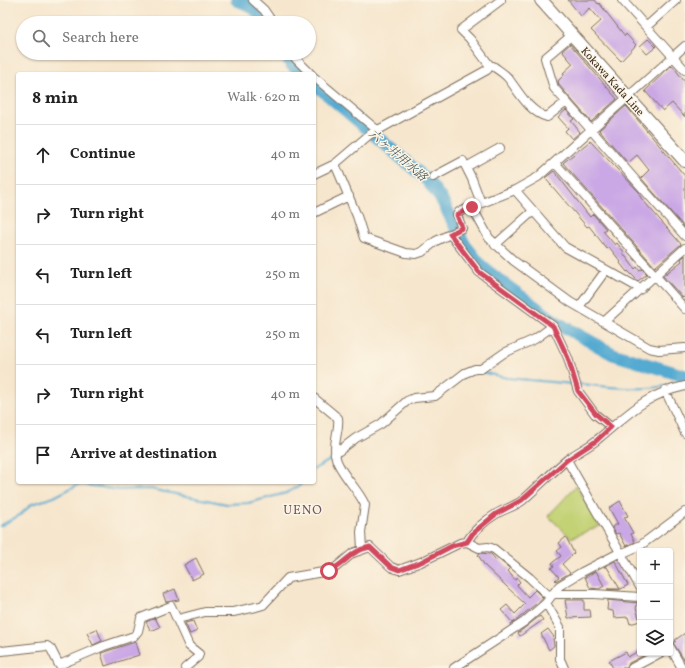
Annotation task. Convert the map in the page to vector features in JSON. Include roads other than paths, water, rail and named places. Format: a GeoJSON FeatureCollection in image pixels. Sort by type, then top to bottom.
{"type":"FeatureCollection","features":[{"type":"Feature","properties":{"kind":"main road","name":"Kokawa Kada Line"},"geometry":{"type":"LineString","coordinates":[[541,0],[572,35],[630,95],[685,148]]}},
{"type":"Feature","properties":{"kind":"main road","name":"Kokawa Kada Line"},"geometry":{"type":"LineString","coordinates":[[552,0],[685,161]]}},
{"type":"Feature","properties":{"kind":"street"},"geometry":{"type":"LineString","coordinates":[[253,0],[268,16]]}},
{"type":"Feature","properties":{"kind":"street"},"geometry":{"type":"LineString","coordinates":[[501,0],[460,30],[470,38],[490,66],[493,66],[506,76],[540,115],[547,117],[566,102]]}},
{"type":"Feature","properties":{"kind":"street"},"geometry":{"type":"LineString","coordinates":[[622,0],[685,70]]}},
{"type":"Feature","properties":{"kind":"street"},"geometry":{"type":"LineString","coordinates":[[646,26],[676,0]]}},
{"type":"Feature","properties":{"kind":"street"},"geometry":{"type":"LineString","coordinates":[[572,35],[545,58],[554,88],[590,131],[685,236]]}},
{"type":"Feature","properties":{"kind":"street"},"geometry":{"type":"LineString","coordinates":[[334,164],[349,196],[364,238],[416,254],[422,252],[436,240],[462,228],[457,215],[481,203],[515,190],[538,177],[685,46]]}},
{"type":"Feature","properties":{"kind":"street"},"geometry":{"type":"LineString","coordinates":[[297,60],[309,72]]}},
{"type":"Feature","properties":{"kind":"street"},"geometry":{"type":"LineString","coordinates":[[316,173],[334,164],[374,132],[490,66]]}},
{"type":"Feature","properties":{"kind":"street"},"geometry":{"type":"LineString","coordinates":[[316,79],[374,132]]}},
{"type":"Feature","properties":{"kind":"street"},"geometry":{"type":"LineString","coordinates":[[466,167],[500,148]]}},
{"type":"Feature","properties":{"kind":"street"},"geometry":{"type":"LineString","coordinates":[[433,177],[463,161],[481,203]]}},
{"type":"Feature","properties":{"kind":"street"},"geometry":{"type":"LineString","coordinates":[[555,163],[685,309]]}},
{"type":"Feature","properties":{"kind":"street"},"geometry":{"type":"LineString","coordinates":[[515,190],[532,212],[565,247],[641,289]]}},
{"type":"Feature","properties":{"kind":"street"},"geometry":{"type":"LineString","coordinates":[[316,212],[349,196]]}},
{"type":"Feature","properties":{"kind":"street"},"geometry":{"type":"LineString","coordinates":[[472,207],[484,231],[495,245],[514,261],[579,308],[605,321],[649,348],[659,350],[685,348]]}},
{"type":"Feature","properties":{"kind":"street"},"geometry":{"type":"LineString","coordinates":[[495,245],[532,212]]}},
{"type":"Feature","properties":{"kind":"street"},"geometry":{"type":"LineString","coordinates":[[454,232],[479,272],[553,326],[568,358],[575,383],[596,414],[611,427]]}},
{"type":"Feature","properties":{"kind":"street"},"geometry":{"type":"LineString","coordinates":[[605,321],[685,248]]}},
{"type":"Feature","properties":{"kind":"street"},"geometry":{"type":"LineString","coordinates":[[579,308],[606,270]]}},
{"type":"Feature","properties":{"kind":"street"},"geometry":{"type":"LineString","coordinates":[[335,456],[356,438],[381,424],[407,401],[435,396],[465,373],[475,369],[481,369],[504,353],[535,339],[553,326]]}},
{"type":"Feature","properties":{"kind":"street"},"geometry":{"type":"LineString","coordinates":[[178,619],[205,612],[232,612],[256,607],[267,601],[276,592],[283,581],[288,578],[329,571],[353,553],[362,549],[370,547],[391,567],[399,570],[421,562],[452,546],[467,542],[473,533],[496,514],[522,500],[567,460],[596,441],[644,401],[665,390],[685,386]]}},
{"type":"Feature","properties":{"kind":"street"},"geometry":{"type":"LineString","coordinates":[[665,390],[685,433]]}},
{"type":"Feature","properties":{"kind":"street"},"geometry":{"type":"LineString","coordinates":[[316,400],[338,418],[339,423],[334,440],[335,456],[365,505],[360,532],[362,549]]}},
{"type":"Feature","properties":{"kind":"street"},"geometry":{"type":"LineString","coordinates":[[567,460],[638,584]]}},
{"type":"Feature","properties":{"kind":"street"},"geometry":{"type":"LineString","coordinates":[[454,668],[524,622],[559,586],[582,572],[641,545],[685,512]]}},
{"type":"Feature","properties":{"kind":"street"},"geometry":{"type":"LineString","coordinates":[[467,542],[479,548],[488,547],[494,549],[530,578],[549,598],[560,627],[560,659],[564,668]]}},
{"type":"Feature","properties":{"kind":"street"},"geometry":{"type":"LineString","coordinates":[[549,598],[637,597]]}},
{"type":"Feature","properties":{"kind":"street"},"geometry":{"type":"LineString","coordinates":[[0,650],[47,646],[51,650],[59,665],[75,664],[104,646],[134,636],[137,634],[139,622],[144,616],[171,606],[189,646],[199,654],[198,657],[185,668]]}},
{"type":"Feature","properties":{"kind":"street"},"geometry":{"type":"LineString","coordinates":[[673,652],[682,668]]}},
{"type":"Feature","properties":{"kind":"street"},"geometry":{"type":"LineString","coordinates":[[632,668],[654,656]]}},
{"type":"Feature","properties":{"kind":"waterway","name":"六ヶ井用水路"},"geometry":{"type":"LineString","coordinates":[[237,0],[254,8],[262,16]]}},
{"type":"Feature","properties":{"kind":"waterway","name":"六ヶ井用水路"},"geometry":{"type":"LineString","coordinates":[[289,60],[301,72]]}},
{"type":"Feature","properties":{"kind":"waterway","name":"六ヶ井用水路"},"geometry":{"type":"LineString","coordinates":[[316,85],[427,180],[442,200],[464,244],[482,267],[559,324],[613,354],[685,376]]}},
{"type":"Feature","properties":{"kind":"waterway"},"geometry":{"type":"LineString","coordinates":[[481,372],[507,378],[573,384]]}},
{"type":"Feature","properties":{"kind":"waterway"},"geometry":{"type":"LineString","coordinates":[[578,384],[618,388],[647,388],[674,384],[685,379]]}},
{"type":"Feature","properties":{"kind":"waterway"},"geometry":{"type":"LineString","coordinates":[[316,468],[334,458]]}},
{"type":"Feature","properties":{"kind":"waterway"},"geometry":{"type":"LineString","coordinates":[[0,526],[20,515],[32,504],[54,497],[79,484]]}},
{"type":"Feature","properties":{"kind":"waterway"},"geometry":{"type":"LineString","coordinates":[[79,484],[119,490],[150,489],[227,504],[248,503],[286,493],[301,484]]}},
{"type":"Feature","properties":{"kind":"district","name":"UENO"},"geometry":{"type":"Point","coordinates":[303,509]}}]}
